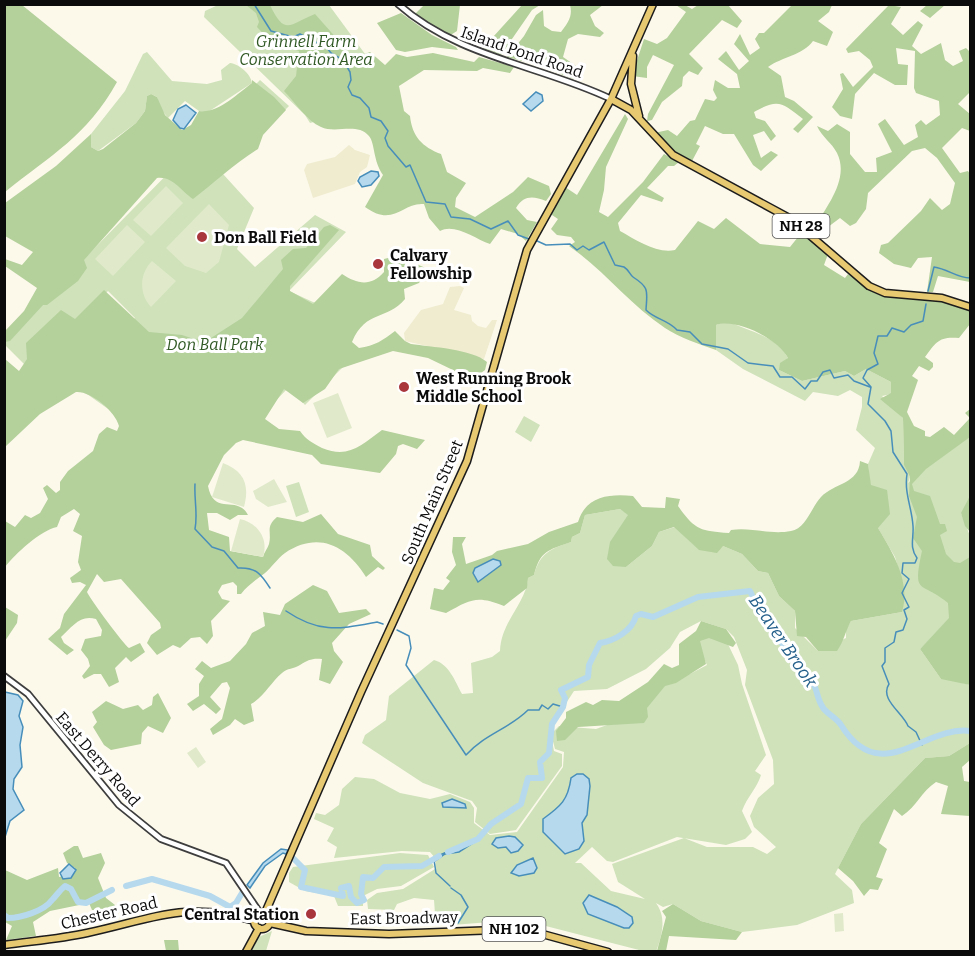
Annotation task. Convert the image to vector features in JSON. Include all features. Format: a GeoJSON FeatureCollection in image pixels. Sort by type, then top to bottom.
{"type":"FeatureCollection","features":[{"type":"Feature","properties":{"kind":"main road"},"geometry":{"type":"LineString","coordinates":[[640,120],[630,75],[637,42],[652,4]]}},
{"type":"Feature","properties":{"kind":"main road","name":"South Main Street"},"geometry":{"type":"LineString","coordinates":[[262,914],[464,469],[516,280],[529,244],[611,99],[637,42]]}},
{"type":"Feature","properties":{"kind":"main road","name":"NH 28"},"geometry":{"type":"LineString","coordinates":[[611,99],[628,108],[673,155],[791,219],[869,286],[885,293],[942,298],[970,308]]}},
{"type":"Feature","properties":{"kind":"main road","name":"Chester Road"},"geometry":{"type":"LineString","coordinates":[[4,945],[78,935],[144,917],[172,913],[213,912],[255,921]]}},
{"type":"Feature","properties":{"kind":"main road"},"geometry":{"type":"LineString","coordinates":[[262,914],[270,918],[270,923],[266,928],[259,928],[255,921],[262,914]]}},
{"type":"Feature","properties":{"kind":"main road","name":"East Broadway"},"geometry":{"type":"LineString","coordinates":[[270,923],[306,931],[389,934],[524,929],[608,951]]}},
{"type":"Feature","properties":{"kind":"main road"},"geometry":{"type":"LineString","coordinates":[[246,951],[259,928]]}},
{"type":"Feature","properties":{"kind":"street","name":"Island Pond Road"},"geometry":{"type":"LineString","coordinates":[[398,4],[428,28],[460,44],[574,83],[611,99]]}},
{"type":"Feature","properties":{"kind":"street","name":"East Derry Road"},"geometry":{"type":"LineString","coordinates":[[4,676],[28,694],[119,805],[161,839],[226,863],[262,914]]}},
{"type":"Feature","properties":{"kind":"shaded area"},"geometry":{"type":"Polygon","coordinates":[[[349,145],[355,150],[370,155],[367,167],[360,172],[355,184],[313,198],[304,170],[307,164],[335,157],[349,145]]]}},
{"type":"Feature","properties":{"kind":"shaded area"},"geometry":{"type":"Polygon","coordinates":[[[450,287],[464,288],[454,310],[471,315],[472,321],[486,328],[492,320],[497,320],[484,359],[405,341],[404,333],[421,310],[443,304],[450,287]]]}},
{"type":"Feature","properties":{"kind":"green space"},"geometry":{"type":"Polygon","coordinates":[[[5,4],[22,5],[117,82],[81,131],[5,192],[5,4]]]}},
{"type":"Feature","properties":{"kind":"green space","name":"Grinnell Farm Conservation Area"},"geometry":{"type":"Polygon","coordinates":[[[218,5],[329,5],[393,92],[370,107],[310,123],[305,115],[204,17],[205,11],[218,5]]]}},
{"type":"Feature","properties":{"kind":"green space"},"geometry":{"type":"Polygon","coordinates":[[[246,5],[270,5],[284,25],[294,24],[315,14],[354,58],[370,52],[385,65],[396,54],[407,57],[433,53],[474,62],[479,57],[514,67],[510,73],[483,68],[477,71],[424,70],[399,86],[404,111],[410,116],[419,140],[428,148],[441,154],[447,172],[466,183],[456,198],[455,207],[475,217],[513,192],[528,177],[549,186],[551,194],[546,201],[529,198],[522,201],[516,208],[527,220],[537,222],[526,241],[518,234],[501,229],[490,244],[458,230],[440,231],[429,218],[424,204],[416,204],[391,215],[375,213],[365,207],[383,175],[377,164],[371,139],[359,130],[321,127],[301,111],[284,91],[296,76],[299,51],[271,42],[257,27],[259,22],[256,13],[246,5]]]}},
{"type":"Feature","properties":{"kind":"green space","name":"Grinnell Farm Conservation Area"},"geometry":{"type":"Polygon","coordinates":[[[424,5],[460,5],[457,31],[449,36],[415,14],[424,5]]]}},
{"type":"Feature","properties":{"kind":"green space"},"geometry":{"type":"Polygon","coordinates":[[[522,5],[540,5],[532,10],[501,55],[483,48],[522,5]]]}},
{"type":"Feature","properties":{"kind":"green space"},"geometry":{"type":"Polygon","coordinates":[[[570,5],[603,5],[590,15],[595,26],[604,33],[600,37],[578,34],[568,39],[563,57],[579,68],[574,79],[550,70],[554,63],[537,56],[530,63],[507,57],[524,36],[536,15],[543,10],[544,26],[552,31],[561,32],[571,13],[570,5]]]}},
{"type":"Feature","properties":{"kind":"green space"},"geometry":{"type":"Polygon","coordinates":[[[676,5],[685,5],[692,9],[698,5],[728,5],[742,21],[737,28],[722,20],[689,54],[703,68],[698,75],[689,71],[683,77],[682,86],[662,102],[652,120],[647,121],[648,114],[674,65],[653,55],[647,67],[647,78],[632,76],[644,39],[657,44],[667,38],[686,12],[676,5]]]}},
{"type":"Feature","properties":{"kind":"green space"},"geometry":{"type":"Polygon","coordinates":[[[792,5],[832,5],[829,12],[818,21],[833,32],[827,46],[813,41],[804,50],[768,67],[781,76],[785,97],[794,101],[813,117],[798,133],[793,129],[803,119],[785,106],[769,105],[754,112],[756,118],[765,121],[776,136],[771,141],[764,131],[753,135],[761,158],[771,151],[778,155],[761,171],[753,165],[734,134],[723,134],[705,126],[696,144],[700,146],[692,161],[678,154],[654,133],[668,130],[677,136],[690,121],[695,120],[705,99],[714,101],[717,98],[713,90],[715,80],[728,88],[740,88],[737,74],[718,59],[726,51],[739,70],[749,61],[734,44],[740,34],[750,55],[760,48],[755,39],[759,33],[764,33],[792,5]]]}},
{"type":"Feature","properties":{"kind":"green space"},"geometry":{"type":"Polygon","coordinates":[[[889,5],[901,7],[891,24],[903,35],[918,21],[923,25],[912,46],[921,54],[941,43],[945,60],[953,66],[963,61],[959,51],[966,48],[970,52],[970,92],[958,104],[970,114],[970,131],[962,128],[942,148],[960,173],[968,171],[970,174],[970,282],[938,276],[933,292],[927,292],[932,257],[918,258],[911,268],[894,264],[879,253],[881,245],[888,243],[921,211],[930,198],[942,210],[950,204],[955,183],[937,158],[925,148],[912,151],[868,193],[866,209],[856,223],[850,226],[840,218],[820,233],[814,228],[835,192],[841,173],[837,153],[817,126],[828,131],[837,124],[850,132],[850,154],[865,172],[877,172],[876,158],[892,152],[878,124],[885,119],[904,145],[918,137],[915,125],[921,120],[926,125],[940,115],[939,101],[916,93],[914,88],[915,51],[896,48],[898,64],[908,65],[907,85],[895,85],[874,73],[855,94],[852,119],[840,116],[832,107],[843,89],[840,74],[843,73],[853,87],[873,67],[870,60],[859,51],[848,53],[846,49],[889,5]]]}},
{"type":"Feature","properties":{"kind":"green space"},"geometry":{"type":"Polygon","coordinates":[[[927,5],[945,5],[930,18],[920,11],[927,5]]]}},
{"type":"Feature","properties":{"kind":"green space"},"geometry":{"type":"Polygon","coordinates":[[[401,13],[458,50],[432,47],[405,52],[396,50],[377,23],[401,13]]]}},
{"type":"Feature","properties":{"kind":"green space"},"geometry":{"type":"Polygon","coordinates":[[[147,52],[172,81],[207,84],[222,80],[221,70],[230,63],[244,70],[252,83],[208,112],[199,111],[185,101],[168,118],[160,108],[157,97],[151,94],[147,96],[145,111],[136,123],[98,151],[91,147],[91,134],[125,91],[143,54],[147,52]]]}},
{"type":"Feature","properties":{"kind":"green space"},"geometry":{"type":"Polygon","coordinates":[[[252,80],[274,97],[286,110],[263,135],[258,149],[193,199],[168,179],[157,178],[84,260],[87,268],[78,281],[47,305],[43,305],[10,341],[5,342],[5,331],[24,311],[37,288],[5,266],[5,259],[22,265],[33,252],[5,236],[5,203],[56,166],[91,134],[91,147],[98,151],[103,149],[136,123],[145,111],[147,96],[151,94],[157,97],[165,115],[182,130],[191,125],[199,111],[220,106],[252,83],[252,80]]]}},
{"type":"Feature","properties":{"kind":"green space","name":"Don Ball Park"},"geometry":{"type":"Polygon","coordinates":[[[260,80],[289,106],[223,174],[254,208],[237,249],[255,267],[315,215],[346,232],[289,291],[313,302],[358,316],[326,353],[343,367],[305,405],[289,387],[237,441],[111,411],[70,382],[135,318],[108,291],[29,369],[5,345],[4,340],[260,80]]]}},
{"type":"Feature","properties":{"kind":"green space"},"geometry":{"type":"Polygon","coordinates":[[[625,114],[628,119],[606,167],[599,212],[608,217],[643,182],[664,154],[679,162],[674,166],[668,166],[647,188],[664,198],[662,202],[641,195],[618,223],[620,231],[626,235],[647,245],[668,251],[675,250],[698,221],[714,229],[726,218],[760,244],[790,247],[802,232],[828,254],[824,265],[845,278],[848,274],[877,294],[944,302],[970,311],[970,324],[959,338],[939,341],[925,357],[933,363],[933,367],[929,371],[919,366],[912,376],[918,380],[907,412],[914,426],[925,431],[925,436],[930,437],[944,427],[954,435],[970,418],[970,437],[926,469],[912,484],[914,491],[930,496],[940,524],[945,524],[947,531],[940,535],[946,554],[954,562],[960,563],[970,557],[970,685],[941,679],[920,649],[949,618],[948,603],[921,586],[919,582],[922,551],[913,538],[917,517],[909,496],[910,477],[904,465],[903,418],[880,399],[891,393],[891,382],[866,369],[854,376],[845,371],[802,381],[779,370],[780,363],[788,358],[775,343],[755,331],[734,324],[716,325],[716,350],[683,338],[652,319],[582,255],[569,246],[575,242],[571,237],[557,235],[551,229],[558,219],[549,213],[565,187],[577,195],[625,114]]]}},
{"type":"Feature","properties":{"kind":"green space"},"geometry":{"type":"Polygon","coordinates":[[[166,186],[183,203],[151,236],[133,220],[166,186]]]}},
{"type":"Feature","properties":{"kind":"green space","name":"Don Ball Field"},"geometry":{"type":"Polygon","coordinates":[[[209,204],[229,225],[219,262],[206,273],[185,266],[166,248],[209,204]]]}},
{"type":"Feature","properties":{"kind":"green space"},"geometry":{"type":"Polygon","coordinates":[[[127,225],[145,242],[113,276],[95,259],[127,225]]]}},
{"type":"Feature","properties":{"kind":"green space"},"geometry":{"type":"Polygon","coordinates":[[[330,225],[339,230],[290,286],[290,291],[313,304],[342,274],[358,282],[369,282],[379,277],[384,272],[384,259],[392,257],[393,254],[428,269],[419,283],[404,289],[405,299],[398,306],[364,324],[352,342],[359,348],[370,346],[395,331],[411,344],[472,354],[487,362],[485,370],[477,376],[457,372],[428,358],[393,351],[339,369],[325,389],[303,403],[284,389],[265,419],[279,429],[300,431],[307,439],[322,448],[340,452],[354,449],[382,430],[425,440],[417,449],[403,444],[398,446],[396,454],[380,473],[321,464],[312,455],[243,440],[236,443],[224,455],[208,486],[215,501],[238,506],[248,515],[238,515],[230,520],[217,513],[207,513],[209,530],[229,537],[230,551],[263,557],[270,540],[270,527],[277,517],[303,522],[321,514],[338,534],[370,545],[372,556],[385,568],[383,570],[378,567],[366,577],[350,557],[330,545],[320,542],[297,546],[282,555],[268,571],[241,594],[237,594],[237,586],[233,582],[222,585],[218,592],[222,599],[230,601],[211,621],[213,636],[207,644],[200,637],[191,638],[180,648],[173,645],[157,655],[147,643],[151,635],[161,628],[160,623],[121,579],[104,582],[97,574],[87,592],[89,596],[129,648],[140,643],[145,652],[131,662],[126,657],[115,668],[119,682],[109,687],[101,674],[94,674],[84,679],[82,676],[90,666],[81,650],[85,639],[101,636],[102,630],[96,619],[81,620],[61,637],[64,643],[74,650],[67,655],[48,639],[60,628],[64,614],[86,585],[80,582],[72,583],[70,578],[81,570],[78,562],[82,536],[73,531],[80,514],[74,509],[61,517],[57,527],[36,538],[5,567],[5,521],[15,527],[25,515],[31,518],[40,513],[48,499],[43,488],[47,485],[56,493],[60,490],[60,482],[68,471],[93,451],[99,434],[107,427],[117,431],[119,426],[113,414],[102,403],[88,395],[76,392],[40,414],[5,447],[5,359],[19,371],[27,359],[26,343],[61,310],[75,319],[104,290],[149,332],[182,335],[194,339],[211,338],[242,318],[283,269],[281,260],[293,249],[306,248],[324,227],[330,225]]]}},
{"type":"Feature","properties":{"kind":"green space"},"geometry":{"type":"Polygon","coordinates":[[[152,261],[176,281],[151,307],[144,296],[142,284],[145,272],[152,261]]]}},
{"type":"Feature","properties":{"kind":"green space"},"geometry":{"type":"Polygon","coordinates":[[[727,321],[769,339],[783,350],[788,358],[779,370],[802,381],[845,371],[854,376],[866,369],[891,382],[891,394],[882,396],[903,418],[904,464],[910,477],[908,483],[970,431],[970,513],[961,513],[970,536],[970,675],[959,682],[970,685],[970,743],[949,756],[925,758],[861,824],[835,874],[852,890],[854,903],[797,925],[742,932],[701,921],[673,904],[663,907],[656,903],[661,915],[662,933],[656,952],[643,951],[515,920],[452,925],[438,919],[416,922],[411,919],[410,913],[423,916],[435,914],[434,900],[414,898],[397,904],[394,910],[368,909],[367,900],[377,893],[403,889],[435,869],[436,859],[430,852],[402,851],[334,858],[337,847],[327,841],[334,828],[314,819],[316,813],[325,815],[339,805],[342,789],[355,777],[374,779],[400,793],[430,799],[450,794],[470,802],[474,808],[474,823],[490,835],[517,832],[563,767],[564,752],[555,749],[553,740],[554,751],[562,754],[562,766],[516,830],[490,834],[475,822],[477,808],[472,801],[423,783],[362,743],[365,735],[386,720],[389,696],[434,660],[448,669],[462,694],[473,693],[471,663],[492,657],[500,651],[501,640],[523,596],[528,578],[534,575],[539,562],[547,553],[571,542],[572,537],[580,533],[585,515],[620,509],[628,514],[626,567],[652,546],[659,532],[675,527],[696,547],[707,550],[723,546],[742,554],[758,571],[768,573],[779,596],[795,611],[795,628],[818,651],[846,638],[846,629],[851,621],[902,612],[903,584],[895,557],[878,528],[869,476],[868,464],[875,448],[856,430],[862,397],[850,390],[838,396],[813,392],[805,401],[743,369],[716,350],[716,325],[727,321]],[[701,621],[680,632],[670,648],[646,669],[607,689],[574,691],[554,726],[553,732],[559,726],[596,729],[635,715],[655,679],[690,674],[707,665],[695,641],[697,634],[726,640],[738,665],[742,684],[766,755],[755,771],[761,775],[742,811],[752,832],[745,839],[726,845],[685,838],[707,847],[753,847],[767,854],[776,847],[754,827],[750,816],[758,798],[774,784],[773,760],[745,685],[747,670],[734,637],[726,629],[701,621]],[[945,623],[920,649],[941,679],[945,623]],[[677,837],[613,862],[607,861],[592,847],[575,863],[581,863],[611,891],[645,899],[618,882],[612,864],[684,838],[677,837]]]}},
{"type":"Feature","properties":{"kind":"green space"},"geometry":{"type":"Polygon","coordinates":[[[338,393],[352,428],[327,438],[313,403],[338,393]]]}},
{"type":"Feature","properties":{"kind":"green space"},"geometry":{"type":"Polygon","coordinates":[[[524,416],[540,425],[531,442],[515,432],[524,416]]]}},
{"type":"Feature","properties":{"kind":"green space"},"geometry":{"type":"Polygon","coordinates":[[[860,461],[868,464],[871,485],[887,490],[890,514],[878,528],[899,568],[904,601],[902,612],[851,621],[837,651],[818,651],[806,637],[797,636],[795,611],[779,596],[768,573],[758,571],[742,554],[723,546],[717,553],[699,550],[674,527],[659,532],[652,546],[626,567],[613,566],[607,559],[610,542],[628,515],[620,509],[585,515],[580,533],[572,537],[571,542],[546,552],[539,561],[534,575],[528,578],[527,588],[504,606],[487,600],[474,600],[446,613],[430,609],[434,588],[443,590],[450,581],[446,578],[456,565],[452,552],[453,537],[466,537],[462,544],[466,564],[497,551],[528,544],[549,532],[578,522],[587,506],[593,501],[616,495],[633,496],[642,507],[665,508],[666,497],[680,499],[678,506],[689,520],[705,530],[729,533],[731,530],[739,529],[791,531],[805,522],[826,492],[851,479],[859,469],[860,461]]]}},
{"type":"Feature","properties":{"kind":"green space"},"geometry":{"type":"Polygon","coordinates":[[[223,463],[236,470],[244,480],[246,499],[244,507],[212,497],[223,463]]]}},
{"type":"Feature","properties":{"kind":"green space"},"geometry":{"type":"Polygon","coordinates":[[[274,479],[287,502],[268,507],[256,499],[253,491],[274,479]]]}},
{"type":"Feature","properties":{"kind":"green space"},"geometry":{"type":"Polygon","coordinates":[[[299,482],[309,512],[296,517],[286,486],[299,482]]]}},
{"type":"Feature","properties":{"kind":"green space"},"geometry":{"type":"Polygon","coordinates":[[[970,496],[970,532],[965,526],[961,513],[970,496]]]}},
{"type":"Feature","properties":{"kind":"green space"},"geometry":{"type":"Polygon","coordinates":[[[240,519],[257,528],[263,538],[263,557],[231,551],[240,519]]]}},
{"type":"Feature","properties":{"kind":"green space"},"geometry":{"type":"Polygon","coordinates":[[[313,585],[327,591],[339,613],[366,609],[371,614],[349,624],[332,643],[334,651],[343,662],[330,684],[319,680],[322,659],[308,661],[284,671],[251,704],[254,721],[244,725],[235,719],[230,725],[213,735],[210,729],[222,719],[230,688],[227,682],[222,683],[210,697],[221,709],[216,714],[204,704],[193,711],[187,704],[199,696],[199,684],[204,676],[195,669],[202,661],[211,668],[230,661],[246,644],[252,633],[265,626],[263,612],[280,615],[285,604],[313,585]]]}},
{"type":"Feature","properties":{"kind":"green space"},"geometry":{"type":"Polygon","coordinates":[[[5,607],[18,615],[17,623],[5,641],[5,607]]]}},
{"type":"Feature","properties":{"kind":"green space"},"geometry":{"type":"Polygon","coordinates":[[[701,621],[726,629],[736,643],[733,647],[709,638],[700,641],[706,664],[676,683],[665,686],[647,708],[648,717],[644,723],[578,727],[565,740],[557,741],[556,731],[566,718],[566,712],[586,702],[593,705],[602,700],[619,701],[648,682],[664,664],[672,668],[679,665],[679,644],[696,631],[701,621]]]}},
{"type":"Feature","properties":{"kind":"green space"},"geometry":{"type":"Polygon","coordinates":[[[158,693],[171,718],[163,733],[148,726],[142,733],[141,744],[111,750],[104,745],[93,727],[97,722],[92,712],[106,701],[123,709],[138,705],[143,710],[152,705],[153,697],[158,693]]]}},
{"type":"Feature","properties":{"kind":"green space"},"geometry":{"type":"Polygon","coordinates":[[[970,743],[970,760],[962,767],[964,781],[970,782],[970,816],[941,814],[948,786],[936,782],[902,816],[894,809],[879,843],[887,849],[876,877],[883,879],[878,890],[870,889],[864,896],[853,881],[838,868],[861,824],[925,758],[949,756],[970,743]]]}},
{"type":"Feature","properties":{"kind":"green space"},"geometry":{"type":"Polygon","coordinates":[[[196,747],[206,762],[198,768],[187,753],[196,747]]]}},
{"type":"Feature","properties":{"kind":"green space"},"geometry":{"type":"Polygon","coordinates":[[[78,846],[83,858],[101,853],[105,863],[98,878],[106,898],[115,905],[116,911],[92,910],[89,903],[50,911],[33,922],[36,936],[6,940],[12,926],[5,922],[5,870],[27,880],[58,868],[59,877],[71,874],[75,868],[67,863],[63,853],[78,846]]]}},
{"type":"Feature","properties":{"kind":"green space"},"geometry":{"type":"Polygon","coordinates":[[[400,853],[428,855],[434,867],[401,886],[377,889],[363,896],[363,906],[338,906],[334,896],[305,891],[289,882],[289,873],[293,867],[400,853]]]}},
{"type":"Feature","properties":{"kind":"green space"},"geometry":{"type":"Polygon","coordinates":[[[673,904],[701,921],[742,932],[736,940],[669,936],[666,951],[657,951],[666,917],[662,911],[673,904]]]}},
{"type":"Feature","properties":{"kind":"green space"},"geometry":{"type":"Polygon","coordinates":[[[843,913],[844,931],[835,932],[834,914],[843,913]]]}},
{"type":"Feature","properties":{"kind":"green space"},"geometry":{"type":"Polygon","coordinates":[[[272,931],[266,951],[251,951],[259,937],[272,931]]]}},
{"type":"Feature","properties":{"kind":"green space"},"geometry":{"type":"Polygon","coordinates":[[[164,940],[178,940],[179,951],[166,951],[164,940]]]}},
{"type":"Feature","properties":{"kind":"water"},"geometry":{"type":"Polygon","coordinates":[[[536,92],[542,95],[543,101],[531,111],[523,104],[536,92]]]}},
{"type":"Feature","properties":{"kind":"water"},"geometry":{"type":"Polygon","coordinates":[[[186,105],[196,113],[184,129],[173,120],[178,109],[186,105]]]}},
{"type":"Feature","properties":{"kind":"water"},"geometry":{"type":"Polygon","coordinates":[[[371,171],[378,172],[379,176],[371,185],[362,187],[358,181],[360,177],[371,171]]]}},
{"type":"Feature","properties":{"kind":"water"},"geometry":{"type":"Polygon","coordinates":[[[493,559],[500,561],[501,565],[478,582],[473,573],[475,568],[493,559]]]}},
{"type":"Feature","properties":{"kind":"water"},"geometry":{"type":"Polygon","coordinates":[[[5,692],[18,695],[23,701],[19,716],[23,727],[20,745],[22,767],[14,779],[13,789],[24,810],[10,821],[5,837],[5,692]]]}},
{"type":"Feature","properties":{"kind":"water"},"geometry":{"type":"Polygon","coordinates":[[[577,774],[583,774],[589,779],[590,786],[587,815],[582,823],[584,841],[579,849],[565,854],[543,832],[543,819],[563,802],[571,778],[577,774]]]}},
{"type":"Feature","properties":{"kind":"water"},"geometry":{"type":"Polygon","coordinates":[[[452,799],[465,804],[466,808],[443,807],[442,803],[452,799]]]}},
{"type":"Feature","properties":{"kind":"water"},"geometry":{"type":"Polygon","coordinates":[[[515,837],[523,845],[518,851],[511,853],[506,847],[498,848],[492,844],[496,838],[515,837]]]}},
{"type":"Feature","properties":{"kind":"water"},"geometry":{"type":"Polygon","coordinates":[[[476,839],[459,852],[445,854],[435,861],[433,858],[476,839]]]}},
{"type":"Feature","properties":{"kind":"water"},"geometry":{"type":"Polygon","coordinates":[[[281,849],[288,850],[286,854],[283,853],[265,866],[250,888],[247,885],[263,863],[281,849]]]}},
{"type":"Feature","properties":{"kind":"water"},"geometry":{"type":"Polygon","coordinates":[[[533,858],[537,868],[534,873],[519,876],[511,873],[517,865],[533,858]]]}},
{"type":"Feature","properties":{"kind":"water"},"geometry":{"type":"Polygon","coordinates":[[[69,864],[76,870],[71,878],[63,879],[60,873],[69,864]]]}},
{"type":"Feature","properties":{"kind":"water"},"geometry":{"type":"Polygon","coordinates":[[[589,895],[617,907],[632,917],[633,923],[629,928],[624,928],[588,914],[583,903],[589,895]]]}},
{"type":"Feature","properties":{"kind":"waterway"},"geometry":{"type":"LineString","coordinates":[[254,4],[271,31],[293,37],[300,34],[327,48],[343,60],[350,72],[351,80],[348,87],[352,95],[360,98],[369,108],[371,117],[381,121],[388,131],[385,138],[388,146],[406,167],[410,165],[426,202],[445,204],[451,217],[470,219],[491,229],[508,221],[518,235],[529,239]]}},
{"type":"Feature","properties":{"kind":"waterway"},"geometry":{"type":"LineString","coordinates":[[535,240],[546,245],[570,244],[577,250],[583,246],[589,250],[604,242],[615,265],[626,268],[645,287],[646,310],[677,330],[690,332],[702,344],[728,349],[748,363],[773,366],[780,377],[792,377],[805,389],[811,381],[817,381],[823,372],[830,370],[834,378],[848,375],[854,381],[870,387]]}},
{"type":"Feature","properties":{"kind":"waterway"},"geometry":{"type":"LineString","coordinates":[[928,291],[934,267],[970,278]]}},
{"type":"Feature","properties":{"kind":"waterway"},"geometry":{"type":"LineString","coordinates":[[922,745],[916,732],[908,726],[889,700],[887,695],[889,684],[882,666],[885,662],[885,648],[894,642],[896,632],[903,630],[907,619],[904,610],[909,607],[902,593],[909,579],[902,573],[903,563],[915,563],[917,558],[912,546],[913,526],[907,474],[893,452],[891,431],[885,421],[868,404],[871,387],[863,378],[867,370],[878,364],[874,353],[878,336],[887,336],[892,328],[904,332],[911,325],[923,321],[926,304]]}},
{"type":"Feature","properties":{"kind":"waterway"},"geometry":{"type":"LineString","coordinates":[[195,484],[195,529],[212,547],[224,551],[238,568],[257,572],[270,588]]}},
{"type":"Feature","properties":{"kind":"waterway","name":"Beaver Brook"},"geometry":{"type":"LineString","coordinates":[[448,852],[478,839],[491,824],[521,804],[528,778],[542,778],[540,762],[549,753],[552,724],[563,707],[565,698],[561,690],[588,677],[589,665],[600,643],[622,634],[631,626],[636,616],[641,614],[653,617],[698,597],[750,591],[759,610],[780,641],[799,662],[804,680],[814,685],[824,709],[839,722],[856,743],[872,752],[887,753],[903,750],[953,732],[970,731]]}},
{"type":"Feature","properties":{"kind":"waterway"},"geometry":{"type":"LineString","coordinates":[[286,611],[309,623],[330,628],[377,622],[383,624]]}},
{"type":"Feature","properties":{"kind":"waterway"},"geometry":{"type":"LineString","coordinates":[[397,630],[409,636],[411,648],[406,665],[466,755],[528,710],[539,710],[542,705],[548,709],[553,704],[563,707]]}},
{"type":"Feature","properties":{"kind":"waterway","name":"Beaver Brook"},"geometry":{"type":"LineString","coordinates":[[294,859],[305,870],[301,887],[343,896],[341,888],[349,886],[351,897],[357,903],[364,900],[361,894],[363,877],[373,878],[384,867],[422,866],[439,856]]}},
{"type":"Feature","properties":{"kind":"waterway"},"geometry":{"type":"LineString","coordinates":[[434,860],[436,873],[450,886]]}},
{"type":"Feature","properties":{"kind":"waterway","name":"Beaver Brook"},"geometry":{"type":"LineString","coordinates":[[126,886],[152,879],[210,896],[230,907],[236,903],[242,893]]}},
{"type":"Feature","properties":{"kind":"waterway","name":"Beaver Brook"},"geometry":{"type":"LineString","coordinates":[[4,915],[13,918],[38,911],[65,886],[71,889],[78,902],[86,903],[112,890]]}},
{"type":"Feature","properties":{"kind":"waterway"},"geometry":{"type":"LineString","coordinates":[[451,888],[461,895],[468,907],[458,923]]}},
{"type":"Feature","properties":{"kind":"place","name":"Don Ball Field"},"geometry":{"type":"Point","coordinates":[202,237]}},
{"type":"Feature","properties":{"kind":"place","name":"Calvary Fellowship"},"geometry":{"type":"Point","coordinates":[378,264]}},
{"type":"Feature","properties":{"kind":"place","name":"West Running Brook Middle School"},"geometry":{"type":"Point","coordinates":[404,387]}},
{"type":"Feature","properties":{"kind":"place","name":"Central Station"},"geometry":{"type":"Point","coordinates":[311,914]}}]}
